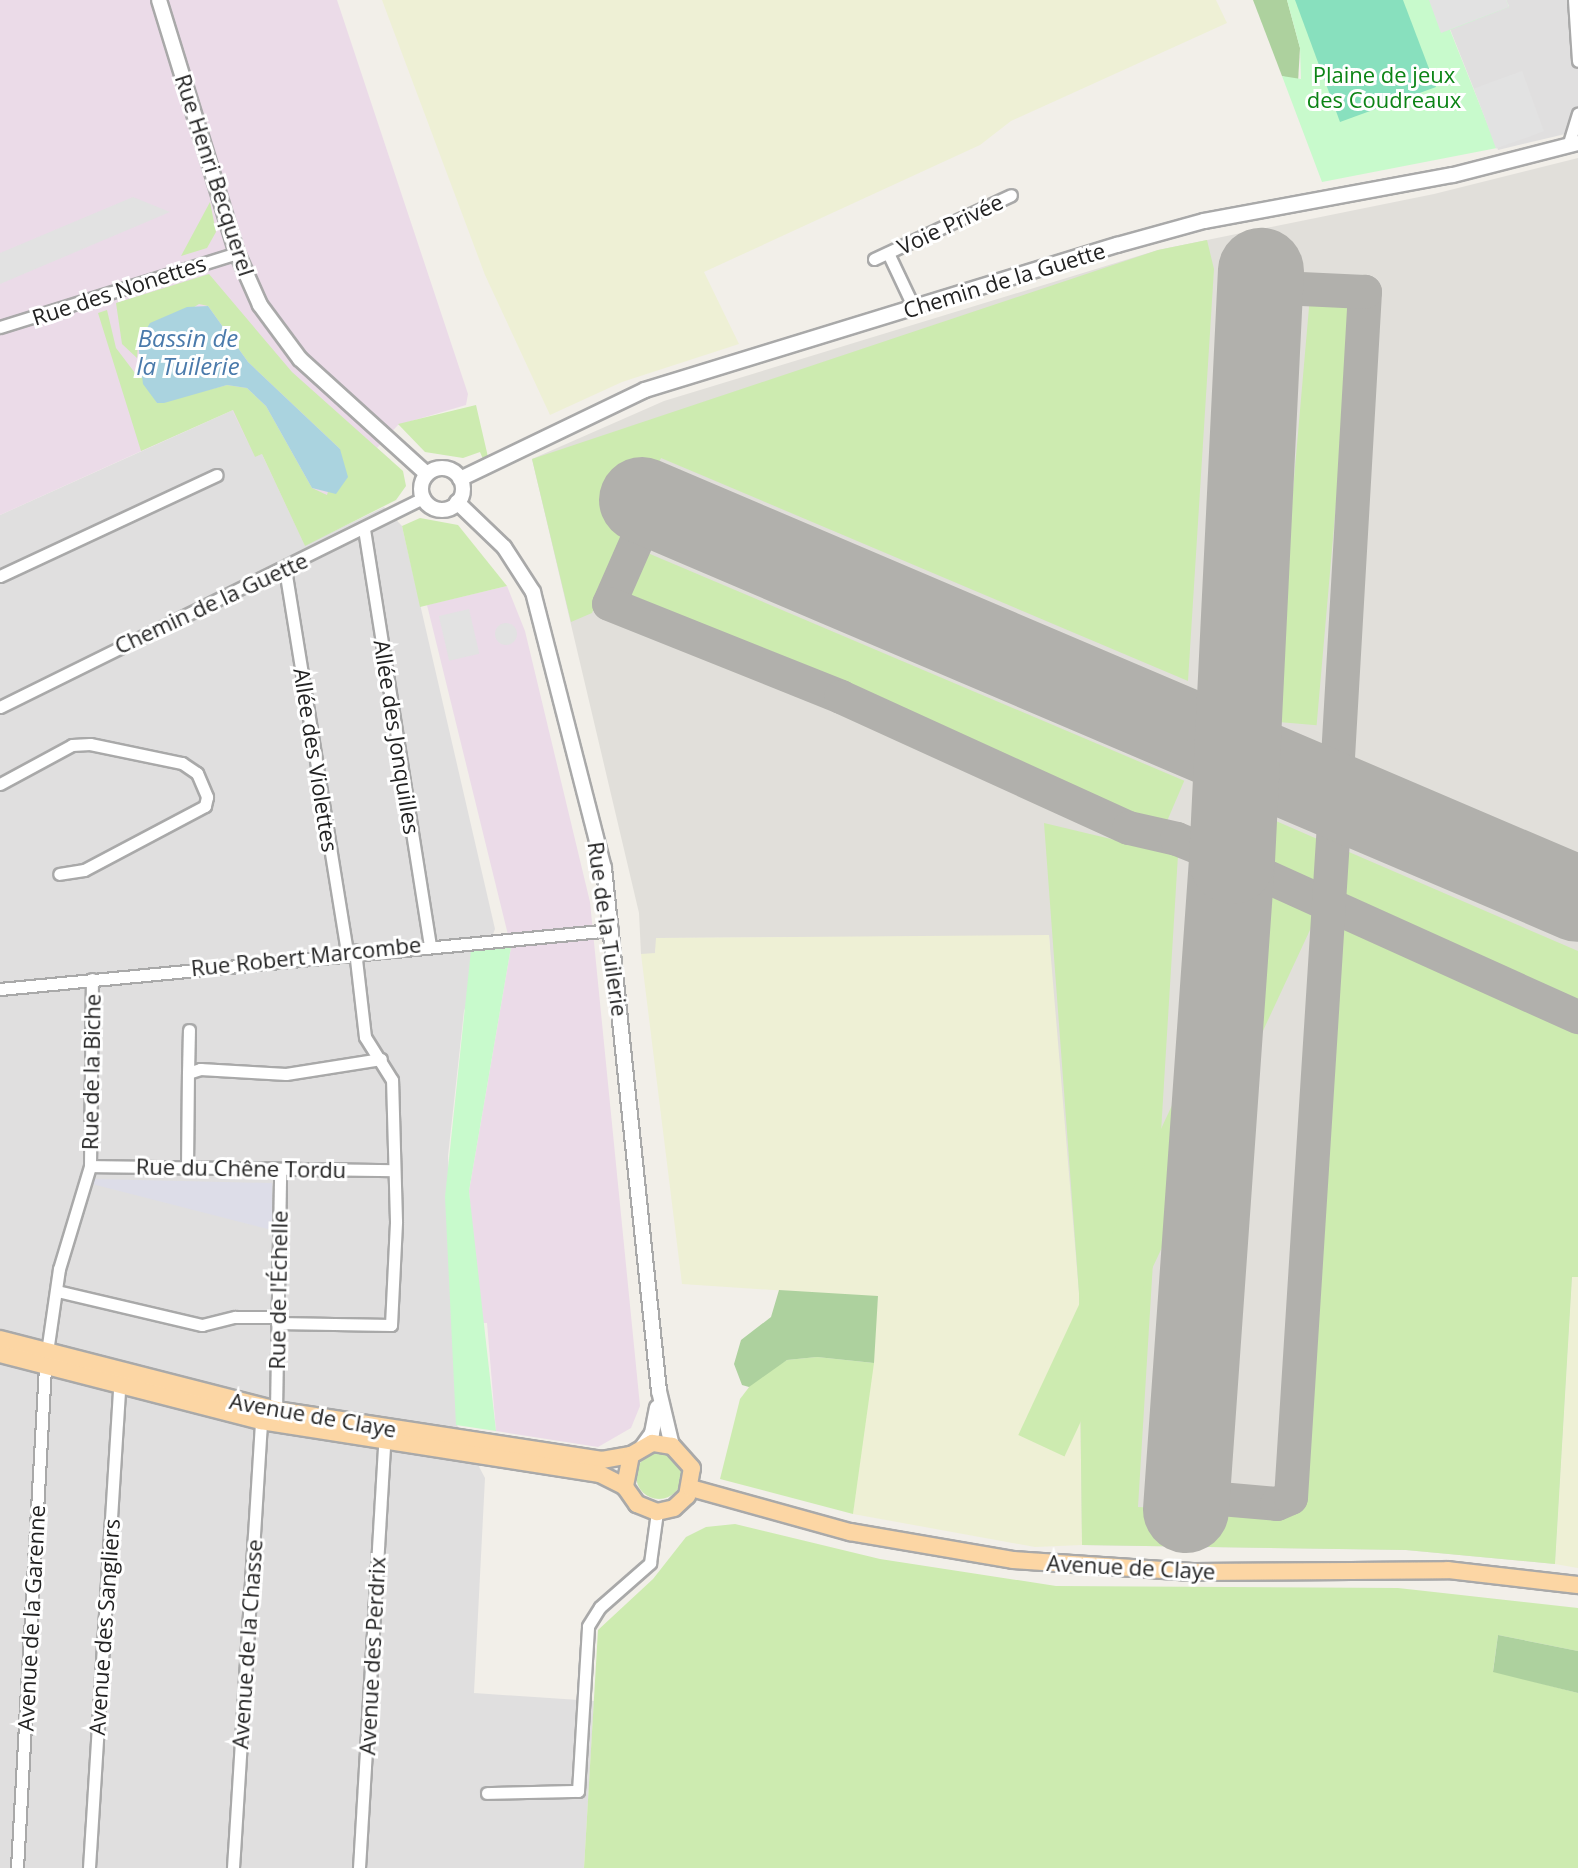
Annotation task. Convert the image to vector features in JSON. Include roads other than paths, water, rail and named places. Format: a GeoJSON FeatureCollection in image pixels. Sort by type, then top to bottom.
{"type":"FeatureCollection","features":[{"type":"Feature","properties":{"kind":"main road","name":"Avenue de Claye"},"geometry":{"type":"LineString","coordinates":[[0,1339],[119,1387],[261,1421],[384,1443],[600,1474],[625,1487],[637,1504],[657,1512]]}},
{"type":"Feature","properties":{"kind":"main road","name":"Avenue de Claye"},"geometry":{"type":"LineString","coordinates":[[0,1354],[46,1360],[276,1410],[602,1460],[672,1446]]}},
{"type":"Feature","properties":{"kind":"main road"},"geometry":{"type":"LineString","coordinates":[[657,1512],[674,1508],[691,1488],[688,1459],[672,1446]]}},
{"type":"Feature","properties":{"kind":"main road"},"geometry":{"type":"LineString","coordinates":[[625,1487],[637,1451]]}},
{"type":"Feature","properties":{"kind":"main road","name":"Avenue de Claye"},"geometry":{"type":"LineString","coordinates":[[691,1488],[850,1532],[1013,1560],[1193,1572],[1448,1570],[1578,1585]]}},
{"type":"Feature","properties":{"kind":"street","name":"Rue Henri Becquerel"},"geometry":{"type":"LineString","coordinates":[[159,0],[237,253],[260,305],[300,359],[427,474]]}},
{"type":"Feature","properties":{"kind":"street"},"geometry":{"type":"LineString","coordinates":[[1574,0],[1578,61]]}},
{"type":"Feature","properties":{"kind":"street"},"geometry":{"type":"LineString","coordinates":[[1573,145],[1578,114]]}},
{"type":"Feature","properties":{"kind":"street","name":"Chemin de la Guette"},"geometry":{"type":"LineString","coordinates":[[460,479],[645,390],[914,308],[1204,221],[1453,175],[1573,145]]}},
{"type":"Feature","properties":{"kind":"street","name":"Voie Privée"},"geometry":{"type":"LineString","coordinates":[[874,259],[1011,195]]}},
{"type":"Feature","properties":{"kind":"street","name":"Rue des Nonettes"},"geometry":{"type":"LineString","coordinates":[[0,327],[237,253]]}},
{"type":"Feature","properties":{"kind":"street","name":"Voie Privée"},"geometry":{"type":"LineString","coordinates":[[888,253],[914,308]]}},
{"type":"Feature","properties":{"kind":"street"},"geometry":{"type":"LineString","coordinates":[[445,468],[460,479],[457,502],[439,509],[423,498],[427,474],[445,468]]}},
{"type":"Feature","properties":{"kind":"street"},"geometry":{"type":"LineString","coordinates":[[0,576],[217,475]]}},
{"type":"Feature","properties":{"kind":"street","name":"Chemin de la Guette"},"geometry":{"type":"LineString","coordinates":[[0,707],[285,569],[423,498]]}},
{"type":"Feature","properties":{"kind":"street","name":"Rue de la Tuilerie"},"geometry":{"type":"LineString","coordinates":[[457,502],[513,558],[541,612],[604,868],[659,1391],[672,1446]]}},
{"type":"Feature","properties":{"kind":"street","name":"Allée des Jonquilles"},"geometry":{"type":"LineString","coordinates":[[364,529],[430,944]]}},
{"type":"Feature","properties":{"kind":"street","name":"Allée des Violettes"},"geometry":{"type":"LineString","coordinates":[[277,1320],[391,1325],[396,1206],[396,1175],[391,1170],[392,1080],[365,1037],[285,569]]}},
{"type":"Feature","properties":{"kind":"street"},"geometry":{"type":"LineString","coordinates":[[0,784],[72,745],[90,744],[182,763],[197,773],[207,797],[205,806],[84,870],[59,874]]}},
{"type":"Feature","properties":{"kind":"street","name":"Rue Robert Marcombe"},"geometry":{"type":"LineString","coordinates":[[0,989],[351,951],[612,930]]}},
{"type":"Feature","properties":{"kind":"street","name":"Rue de la Biche"},"geometry":{"type":"LineString","coordinates":[[46,1360],[57,1291],[90,1166],[92,979]]}},
{"type":"Feature","properties":{"kind":"street"},"geometry":{"type":"LineString","coordinates":[[187,1167],[189,1030]]}},
{"type":"Feature","properties":{"kind":"street"},"geometry":{"type":"LineString","coordinates":[[188,1073],[211,1069],[286,1074],[381,1059]]}},
{"type":"Feature","properties":{"kind":"street","name":"Rue du Chêne Tordu"},"geometry":{"type":"LineString","coordinates":[[90,1166],[391,1170]]}},
{"type":"Feature","properties":{"kind":"street","name":"Rue de l'Échelle"},"geometry":{"type":"LineString","coordinates":[[276,1410],[280,1169]]}},
{"type":"Feature","properties":{"kind":"street"},"geometry":{"type":"LineString","coordinates":[[57,1291],[202,1325],[235,1317],[277,1320]]}},
{"type":"Feature","properties":{"kind":"street","name":"Avenue de la Garenne"},"geometry":{"type":"LineString","coordinates":[[17,1868],[46,1360]]}},
{"type":"Feature","properties":{"kind":"street","name":"Avenue des Sangliers"},"geometry":{"type":"LineString","coordinates":[[89,1868],[119,1387]]}},
{"type":"Feature","properties":{"kind":"street","name":"Rue de la Tuilerie"},"geometry":{"type":"LineString","coordinates":[[637,1451],[655,1424],[659,1391]]}},
{"type":"Feature","properties":{"kind":"street","name":"Avenue de la Chasse"},"geometry":{"type":"LineString","coordinates":[[233,1868],[261,1421]]}},
{"type":"Feature","properties":{"kind":"street","name":"Avenue des Perdrix"},"geometry":{"type":"LineString","coordinates":[[359,1868],[384,1443]]}},
{"type":"Feature","properties":{"kind":"street"},"geometry":{"type":"LineString","coordinates":[[487,1793],[578,1791],[588,1626],[600,1607],[647,1568],[655,1552],[657,1512]]}},
{"type":"Feature","properties":{"kind":"water","name":"Bassin de la Tuilerie"},"geometry":{"type":"Polygon","coordinates":[[[208,306],[248,362],[340,449],[348,477],[336,494],[312,488],[266,406],[247,388],[227,385],[157,403],[143,384],[138,343],[150,323],[187,307],[208,306]]]}},
{"type":"Feature","properties":{"kind":"park label","name":"Plaine de jeux des Coudreaux"},"geometry":{"type":"Point","coordinates":[1384,86]}}]}
